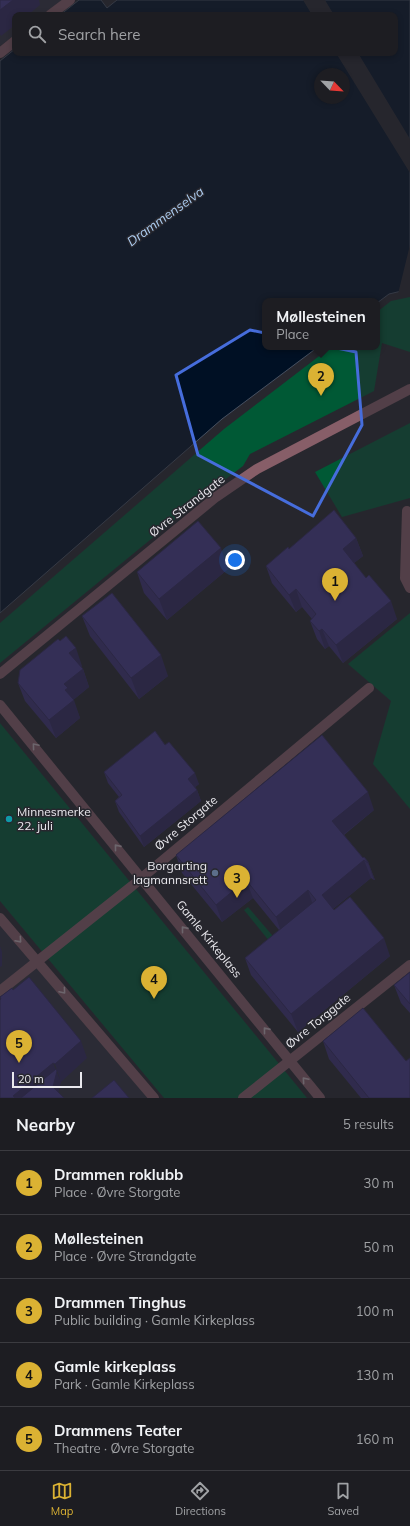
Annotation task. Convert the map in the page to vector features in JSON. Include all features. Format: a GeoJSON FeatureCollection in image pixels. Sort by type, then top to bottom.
{"type":"FeatureCollection","features":[{"type":"Feature","properties":{"kind":"street"},"geometry":{"type":"LineString","coordinates":[[54,12],[70,0]]}},
{"type":"Feature","properties":{"kind":"street"},"geometry":{"type":"LineString","coordinates":[[0,53],[12,43]]}},
{"type":"Feature","properties":{"kind":"street","name":"Øvre Strandgate"},"geometry":{"type":"LineString","coordinates":[[0,674],[222,493],[257,469],[410,390]]}},
{"type":"Feature","properties":{"kind":"street"},"geometry":{"type":"LineString","coordinates":[[406,511],[405,578],[410,588]]}},
{"type":"Feature","properties":{"kind":"street","name":"Øvre Storgate"},"geometry":{"type":"LineString","coordinates":[[0,992],[142,877],[369,688]]}},
{"type":"Feature","properties":{"kind":"street","name":"Gamle Kirkeplass"},"geometry":{"type":"LineString","coordinates":[[0,705],[142,877],[320,1098]]}},
{"type":"Feature","properties":{"kind":"street"},"geometry":{"type":"LineString","coordinates":[[0,918],[154,1098]]}},
{"type":"Feature","properties":{"kind":"street","name":"Øvre Torggate"},"geometry":{"type":"LineString","coordinates":[[243,1098],[410,964]]}},
{"type":"Feature","properties":{"kind":"highlighted area"},"geometry":{"type":"Polygon","coordinates":[[[250,330],[356,352],[362,425],[313,516],[198,455],[176,375],[250,330]]]}},
{"type":"Feature","properties":{"kind":"shaded area"},"geometry":{"type":"Polygon","coordinates":[[[0,0],[62,0],[46,12],[12,12],[12,37],[0,46],[0,0]]]}},
{"type":"Feature","properties":{"kind":"shaded area"},"geometry":{"type":"Polygon","coordinates":[[[0,920],[153,1098],[0,1098],[0,920]]]}},
{"type":"Feature","properties":{"kind":"green space"},"geometry":{"type":"Polygon","coordinates":[[[410,297],[410,352],[382,343],[374,391],[250,454],[243,466],[206,494],[0,663],[0,623],[224,429],[327,350],[380,350],[380,310],[391,301],[410,297]]]}},
{"type":"Feature","properties":{"kind":"green space"},"geometry":{"type":"Polygon","coordinates":[[[410,423],[410,498],[342,517],[315,472],[410,423]]]}},
{"type":"Feature","properties":{"kind":"green space"},"geometry":{"type":"Polygon","coordinates":[[[410,613],[410,809],[373,764],[391,701],[348,664],[410,613]]]}},
{"type":"Feature","properties":{"kind":"green space"},"geometry":{"type":"Polygon","coordinates":[[[0,723],[307,1098],[164,1098],[0,901],[0,723]]]}},
{"type":"Feature","properties":{"kind":"green space"},"geometry":{"type":"Polygon","coordinates":[[[248,907],[278,942],[270,942],[244,910],[248,907]]]}},
{"type":"Feature","properties":{"kind":"water","name":"Drammenselva"},"geometry":{"type":"Polygon","coordinates":[[[79,0],[101,0],[107,8],[117,0],[410,0],[410,289],[389,294],[380,301],[380,298],[262,298],[262,350],[314,350],[222,419],[0,613],[0,61],[12,51],[12,56],[398,56],[398,12],[64,12],[79,0]]]}},
{"type":"Feature","properties":{"kind":"pier"},"geometry":{"type":"Polygon","coordinates":[[[303,0],[325,0],[332,12],[310,12],[303,0]]]}},
{"type":"Feature","properties":{"kind":"pier"},"geometry":{"type":"Polygon","coordinates":[[[338,56],[360,56],[410,139],[410,173],[350,76],[350,68],[345,68],[338,56]]]}},
{"type":"Feature","properties":{"kind":"pier"},"geometry":{"type":"Polygon","coordinates":[[[410,245],[410,291],[398,294],[410,245]]]}},
{"type":"Feature","properties":{"kind":"building"},"geometry":{"type":"Polygon","coordinates":[[[0,0],[13,0],[0,10],[0,0]]]}},
{"type":"Feature","properties":{"kind":"building"},"geometry":{"type":"Polygon","coordinates":[[[334,510],[356,538],[343,549],[366,578],[369,575],[391,601],[336,645],[322,629],[319,631],[310,621],[316,614],[296,589],[289,595],[266,566],[288,547],[289,549],[334,510]]]}},
{"type":"Feature","properties":{"kind":"building"},"geometry":{"type":"Polygon","coordinates":[[[198,521],[221,548],[159,599],[137,572],[198,521]]]}},
{"type":"Feature","properties":{"kind":"building"},"geometry":{"type":"Polygon","coordinates":[[[112,593],[161,655],[131,678],[82,616],[112,593]]]}},
{"type":"Feature","properties":{"kind":"building"},"geometry":{"type":"Polygon","coordinates":[[[66,636],[76,648],[69,653],[83,669],[64,684],[68,688],[65,690],[74,700],[49,720],[18,683],[20,670],[58,639],[60,641],[66,636]]]}},
{"type":"Feature","properties":{"kind":"building"},"geometry":{"type":"Polygon","coordinates":[[[155,731],[165,745],[169,742],[195,773],[188,779],[197,790],[140,836],[115,801],[122,795],[104,772],[155,731]]]}},
{"type":"Feature","properties":{"kind":"building"},"geometry":{"type":"Polygon","coordinates":[[[322,735],[368,792],[332,821],[368,863],[364,860],[322,895],[334,910],[350,897],[384,938],[291,1014],[245,958],[316,900],[308,890],[276,917],[246,880],[216,905],[176,855],[322,735]]]}},
{"type":"Feature","properties":{"kind":"building"},"geometry":{"type":"Polygon","coordinates":[[[410,972],[410,1004],[394,985],[410,972]]]}},
{"type":"Feature","properties":{"kind":"building"},"geometry":{"type":"Polygon","coordinates":[[[29,977],[81,1041],[55,1064],[53,1063],[13,1096],[15,1097],[14,1098],[0,1098],[0,997],[12,988],[13,990],[29,977]]]}},
{"type":"Feature","properties":{"kind":"building"},"geometry":{"type":"Polygon","coordinates":[[[363,1008],[406,1061],[410,1058],[410,1098],[369,1098],[323,1041],[363,1008]]]}},
{"type":"Feature","properties":{"kind":"building"},"geometry":{"type":"Polygon","coordinates":[[[56,1069],[57,1071],[53,1087],[64,1098],[21,1098],[56,1069]]]}},
{"type":"Feature","properties":{"kind":"building"},"geometry":{"type":"Polygon","coordinates":[[[114,1080],[129,1098],[92,1098],[114,1080]]]}},
{"type":"Feature","properties":{"kind":"place","name":"Møllesteinen"},"geometry":{"type":"Point","coordinates":[321,396]}},
{"type":"Feature","properties":{"kind":"place","name":"Drammen roklubb"},"geometry":{"type":"Point","coordinates":[335,601]}},
{"type":"Feature","properties":{"kind":"place","name":"Minnesmerke 22. juli"},"geometry":{"type":"Point","coordinates":[9,819]}},
{"type":"Feature","properties":{"kind":"place","name":"Borgarting lagmannsrett"},"geometry":{"type":"Point","coordinates":[215,873]}},
{"type":"Feature","properties":{"kind":"place","name":"Drammen Tinghus"},"geometry":{"type":"Point","coordinates":[237,898]}},
{"type":"Feature","properties":{"kind":"place","name":"Gamle kirkeplass"},"geometry":{"type":"Point","coordinates":[154,999]}},
{"type":"Feature","properties":{"kind":"place","name":"Drammens Teater"},"geometry":{"type":"Point","coordinates":[19,1063]}}]}
